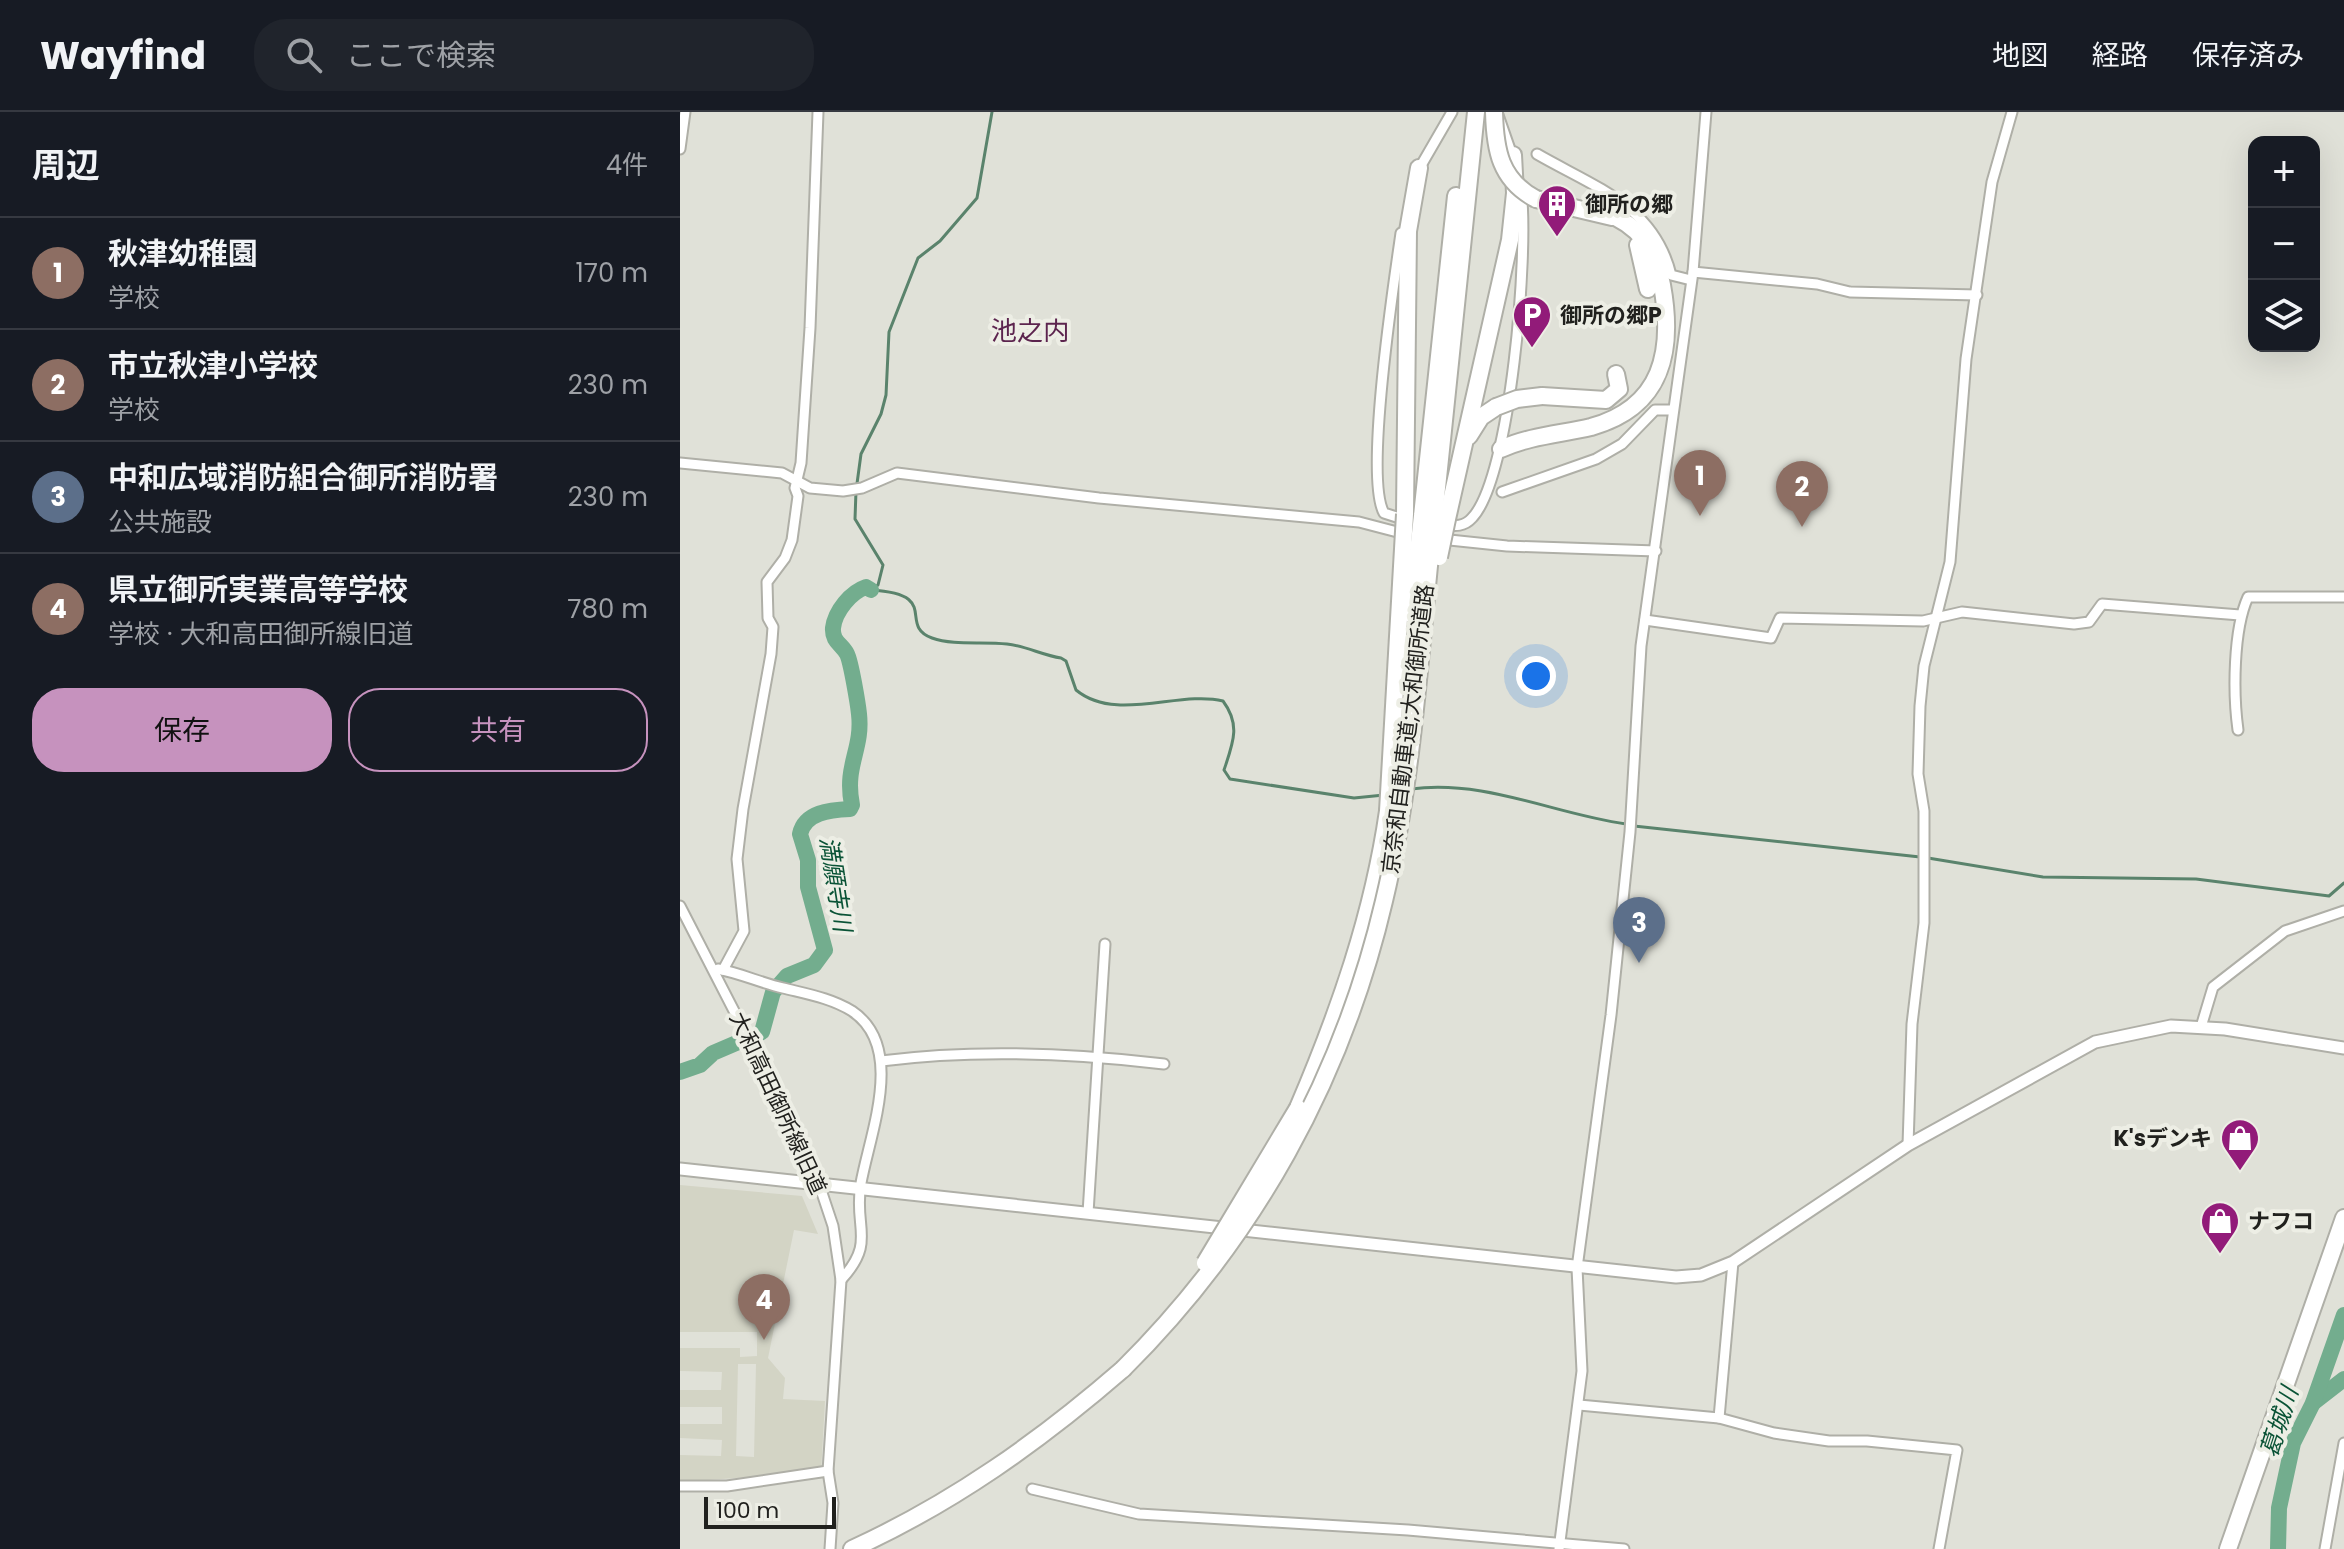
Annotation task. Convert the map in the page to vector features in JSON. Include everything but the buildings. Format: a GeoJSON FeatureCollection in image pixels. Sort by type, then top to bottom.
{"type":"FeatureCollection","features":[{"type":"Feature","properties":{"kind":"highway","name":"京奈和自動車道;大和御所道路"},"geometry":{"type":"LineString","coordinates":[[1465,112],[1468,136]]}},
{"type":"Feature","properties":{"kind":"highway","name":"京奈和自動車道;大和御所道路"},"geometry":{"type":"LineString","coordinates":[[1123,1369],[1211,1254],[1298,1108],[1326,1043],[1357,952],[1382,850],[1388,811],[1427,517],[1468,136],[1476,112]]}},
{"type":"Feature","properties":{"kind":"highway"},"geometry":{"type":"LineString","coordinates":[[1496,112],[1496,146],[1502,168],[1517,187],[1536,199],[1605,213],[1627,222],[1649,245],[1661,278],[1667,339],[1660,371],[1641,400],[1614,419],[1501,449]]}},
{"type":"Feature","properties":{"kind":"highway"},"geometry":{"type":"LineString","coordinates":[[1462,452],[1511,231],[1515,193],[1513,155]]}},
{"type":"Feature","properties":{"kind":"highway"},"geometry":{"type":"LineString","coordinates":[[1419,168],[1408,231],[1427,517]]}},
{"type":"Feature","properties":{"kind":"highway"},"geometry":{"type":"LineString","coordinates":[[1605,213],[1624,225],[1637,241],[1645,261],[1648,289]]}},
{"type":"Feature","properties":{"kind":"highway"},"geometry":{"type":"LineString","coordinates":[[1427,517],[1481,417],[1496,407],[1517,399],[1542,396],[1606,400],[1619,389],[1616,374],[1622,386],[1620,400],[1606,417],[1590,427]]}},
{"type":"Feature","properties":{"kind":"highway","name":"京奈和自動車道;大和御所道路"},"geometry":{"type":"LineString","coordinates":[[852,1549],[912,1520],[999,1468],[1038,1440],[1123,1369],[1188,1300],[1249,1219],[1298,1136],[1339,1047],[1371,953],[1394,851],[1423,610],[1430,599],[1427,517]]}},
{"type":"Feature","properties":{"kind":"highway"},"geometry":{"type":"LineString","coordinates":[[2228,1549],[2344,1218]]}},
{"type":"Feature","properties":{"kind":"street"},"geometry":{"type":"LineString","coordinates":[[680,149],[685,112]]}},
{"type":"Feature","properties":{"kind":"street"},"geometry":{"type":"LineString","coordinates":[[818,112],[810,328],[792,540],[785,558],[767,582],[768,618],[773,627],[771,654],[737,859],[744,931],[718,970],[826,998],[853,1012],[875,1037],[881,1061],[874,1121],[860,1187],[859,1215],[864,1241],[854,1265],[841,1280]]}},
{"type":"Feature","properties":{"kind":"street"},"geometry":{"type":"LineString","coordinates":[[1452,112],[1419,168],[1407,201],[1398,258],[1379,444],[1380,506],[1384,513],[1397,520],[1464,525],[1484,498],[1501,449],[1522,249],[1521,197],[1513,155],[1496,112]]}},
{"type":"Feature","properties":{"kind":"street"},"geometry":{"type":"LineString","coordinates":[[1560,1548],[1582,1371],[1577,1268],[1611,1015],[1630,832],[1645,620],[1692,276],[1706,112]]}},
{"type":"Feature","properties":{"kind":"street"},"geometry":{"type":"LineString","coordinates":[[1908,1145],[1912,1024],[1924,923],[1924,811],[1918,774],[1918,729],[1924,666],[1950,562],[1966,359],[1992,182],[2012,112]]}},
{"type":"Feature","properties":{"kind":"street"},"geometry":{"type":"LineString","coordinates":[[1537,154],[1635,210],[1658,240],[1671,275],[1817,284],[1850,292],[1977,295]]}},
{"type":"Feature","properties":{"kind":"street"},"geometry":{"type":"LineString","coordinates":[[1502,492],[1596,459],[1622,444],[1655,410],[1673,410]]}},
{"type":"Feature","properties":{"kind":"street"},"geometry":{"type":"LineString","coordinates":[[680,463],[782,473],[810,488],[843,491],[862,488],[897,473],[1099,498],[1359,522],[1398,533],[1493,545],[1656,551]]}},
{"type":"Feature","properties":{"kind":"street"},"geometry":{"type":"LineString","coordinates":[[2238,730],[2235,710],[2240,615],[2248,597],[2344,597]]}},
{"type":"Feature","properties":{"kind":"street"},"geometry":{"type":"LineString","coordinates":[[1645,620],[1771,638],[1780,618],[1923,621],[1962,612],[2074,624],[2089,622],[2102,604],[2240,615]]}},
{"type":"Feature","properties":{"kind":"street","name":"大和高田御所線旧道"},"geometry":{"type":"LineString","coordinates":[[680,906],[718,970],[818,1181],[833,1226],[841,1280],[828,1471],[833,1503],[830,1549]]}},
{"type":"Feature","properties":{"kind":"street"},"geometry":{"type":"LineString","coordinates":[[2201,1027],[2213,987],[2285,931],[2344,911]]}},
{"type":"Feature","properties":{"kind":"street"},"geometry":{"type":"LineString","coordinates":[[1088,1213],[1105,944]]}},
{"type":"Feature","properties":{"kind":"street"},"geometry":{"type":"LineString","coordinates":[[680,1169],[818,1181],[1676,1277],[1701,1275],[1733,1262],[1908,1145],[2095,1042],[2136,1030],[2201,1027],[2344,1048]]}},
{"type":"Feature","properties":{"kind":"street"},"geometry":{"type":"LineString","coordinates":[[881,1061],[953,1056],[1098,1056],[1164,1064]]}},
{"type":"Feature","properties":{"kind":"street"},"geometry":{"type":"LineString","coordinates":[[1719,1418],[1733,1262]]}},
{"type":"Feature","properties":{"kind":"street"},"geometry":{"type":"LineString","coordinates":[[1579,1405],[1719,1418],[1774,1433],[1829,1441],[1867,1441],[1957,1450],[1939,1549]]}},
{"type":"Feature","properties":{"kind":"street"},"geometry":{"type":"LineString","coordinates":[[2325,1549],[2344,1443]]}},
{"type":"Feature","properties":{"kind":"street"},"geometry":{"type":"LineString","coordinates":[[680,1486],[727,1486],[828,1471]]}},
{"type":"Feature","properties":{"kind":"street"},"geometry":{"type":"LineString","coordinates":[[1032,1489],[1139,1514],[1408,1530],[1560,1548],[1601,1545],[1624,1549]]}},
{"type":"Feature","properties":{"kind":"shaded area"},"geometry":{"type":"Polygon","coordinates":[[[680,1185],[802,1196],[818,1234],[794,1230],[768,1358],[785,1378],[783,1399],[825,1401],[821,1472],[680,1482],[680,1455],[721,1456],[722,1440],[680,1438],[680,1424],[722,1424],[722,1407],[680,1407],[680,1390],[721,1390],[722,1372],[680,1371],[680,1348],[740,1348],[740,1357],[757,1356],[757,1332],[680,1332],[680,1185]],[[738,1364],[736,1456],[754,1457],[756,1364],[738,1364]]]}},
{"type":"Feature","properties":{"kind":"waterway"},"geometry":{"type":"LineString","coordinates":[[871,590],[878,585],[883,565],[855,519],[856,491],[861,454],[881,414],[886,395],[889,332],[918,258],[940,241],[977,198],[992,112]]}},
{"type":"Feature","properties":{"kind":"waterway","name":"満願寺川"},"geometry":{"type":"LineString","coordinates":[[680,1072],[700,1065],[713,1053],[762,1032],[773,992],[787,976],[814,965],[825,950],[808,887],[808,860],[800,834],[813,817],[850,809],[852,805],[850,779],[860,727],[859,714],[849,658],[836,640],[833,628],[840,609],[849,598],[866,587],[871,590]]}},
{"type":"Feature","properties":{"kind":"waterway"},"geometry":{"type":"LineString","coordinates":[[871,590],[906,597],[915,611],[918,626],[932,638],[950,642],[1014,645],[1061,658],[1066,661],[1076,690],[1092,699],[1128,705],[1187,699],[1223,701],[1234,726],[1224,770],[1230,779],[1354,798],[1384,795]]}},
{"type":"Feature","properties":{"kind":"waterway"},"geometry":{"type":"LineString","coordinates":[[1411,789],[1439,787],[1493,793],[1626,824]]}},
{"type":"Feature","properties":{"kind":"waterway"},"geometry":{"type":"LineString","coordinates":[[1634,826],[1920,857]]}},
{"type":"Feature","properties":{"kind":"waterway"},"geometry":{"type":"LineString","coordinates":[[1928,858],[2043,877],[2196,879],[2329,896],[2344,883]]}},
{"type":"Feature","properties":{"kind":"waterway","name":"葛城川"},"geometry":{"type":"LineString","coordinates":[[2278,1549],[2279,1508],[2293,1443],[2313,1403],[2344,1315]]}},
{"type":"Feature","properties":{"kind":"waterway"},"geometry":{"type":"LineString","coordinates":[[2313,1403],[2344,1379]]}},
{"type":"Feature","properties":{"kind":"place","name":"御所の郷"},"geometry":{"type":"Point","coordinates":[1557,238]}},
{"type":"Feature","properties":{"kind":"place","name":"御所の郷P"},"geometry":{"type":"Point","coordinates":[1532,349]}},
{"type":"Feature","properties":{"kind":"place","name":"秋津幼稚園"},"geometry":{"type":"Point","coordinates":[1700,516]}},
{"type":"Feature","properties":{"kind":"place","name":"市立秋津小学校"},"geometry":{"type":"Point","coordinates":[1802,527]}},
{"type":"Feature","properties":{"kind":"place","name":"中和広域消防組合御所消防署"},"geometry":{"type":"Point","coordinates":[1639,963]}},
{"type":"Feature","properties":{"kind":"place","name":"K'sデンキ"},"geometry":{"type":"Point","coordinates":[2240,1172]}},
{"type":"Feature","properties":{"kind":"place","name":"ナフコ"},"geometry":{"type":"Point","coordinates":[2220,1255]}},
{"type":"Feature","properties":{"kind":"place","name":"県立御所実業高等学校"},"geometry":{"type":"Point","coordinates":[764,1340]}},
{"type":"Feature","properties":{"kind":"district","name":"池之内"},"geometry":{"type":"Point","coordinates":[1030,331]}}]}
